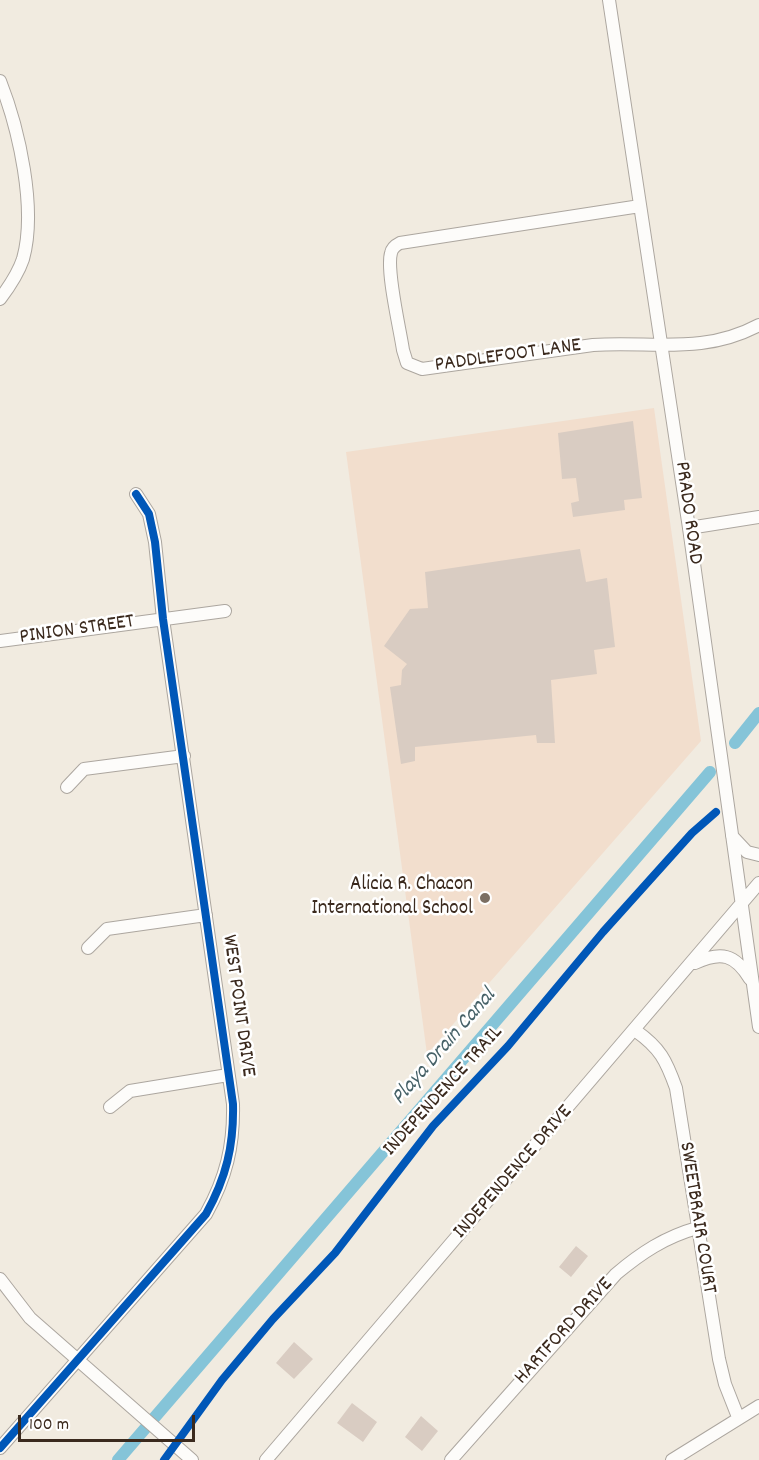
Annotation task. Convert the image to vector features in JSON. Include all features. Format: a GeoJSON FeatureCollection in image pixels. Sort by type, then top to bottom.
{"type":"FeatureCollection","features":[{"type":"Feature","properties":{"kind":"street","name":"PRADO ROAD"},"geometry":{"type":"LineString","coordinates":[[609,0],[689,528],[759,1027]]}},
{"type":"Feature","properties":{"kind":"street"},"geometry":{"type":"LineString","coordinates":[[0,81],[9,103],[23,174],[28,232],[22,261],[15,278],[0,299]]}},
{"type":"Feature","properties":{"kind":"street","name":"PADDLEFOOT LANE"},"geometry":{"type":"LineString","coordinates":[[640,206],[400,243],[391,252],[390,267],[401,340],[407,363],[422,369],[593,345],[662,347],[723,339],[759,325]]}},
{"type":"Feature","properties":{"kind":"street","name":"WEST POINT DRIVE"},"geometry":{"type":"LineString","coordinates":[[0,1448],[75,1360],[206,1214],[219,1190],[230,1158],[233,1104],[163,619],[155,542],[149,514],[136,494]]}},
{"type":"Feature","properties":{"kind":"street"},"geometry":{"type":"LineString","coordinates":[[689,528],[759,517]]}},
{"type":"Feature","properties":{"kind":"street","name":"PINION STREET"},"geometry":{"type":"LineString","coordinates":[[0,641],[225,611]]}},
{"type":"Feature","properties":{"kind":"street"},"geometry":{"type":"LineString","coordinates":[[67,787],[84,769],[184,756]]}},
{"type":"Feature","properties":{"kind":"street"},"geometry":{"type":"LineString","coordinates":[[732,836],[747,852],[759,855]]}},
{"type":"Feature","properties":{"kind":"street","name":"INDEPENDENCE DRIVE"},"geometry":{"type":"LineString","coordinates":[[266,1460],[636,1031],[759,884]]}},
{"type":"Feature","properties":{"kind":"street"},"geometry":{"type":"LineString","coordinates":[[88,948],[107,929],[206,915]]}},
{"type":"Feature","properties":{"kind":"street"},"geometry":{"type":"LineString","coordinates":[[691,965],[709,957],[726,957],[743,968],[752,983]]}},
{"type":"Feature","properties":{"kind":"street","name":"SWEETBRAIR COURT"},"geometry":{"type":"LineString","coordinates":[[636,1031],[650,1041],[665,1059],[676,1088],[719,1359],[725,1384],[738,1416]]}},
{"type":"Feature","properties":{"kind":"street"},"geometry":{"type":"LineString","coordinates":[[110,1107],[130,1091],[228,1075]]}},
{"type":"Feature","properties":{"kind":"street","name":"HARTFORD DRIVE"},"geometry":{"type":"LineString","coordinates":[[451,1460],[616,1274],[641,1254],[664,1240],[697,1228]]}},
{"type":"Feature","properties":{"kind":"street"},"geometry":{"type":"LineString","coordinates":[[0,1279],[30,1318],[75,1360],[192,1460]]}},
{"type":"Feature","properties":{"kind":"street"},"geometry":{"type":"LineString","coordinates":[[672,1460],[738,1416],[759,1406]]}},
{"type":"Feature","properties":{"kind":"shaded area","name":"Alicia R. Chacon International School"},"geometry":{"type":"Polygon","coordinates":[[[654,408],[701,741],[427,1054],[346,452],[654,408]]]}},
{"type":"Feature","properties":{"kind":"building"},"geometry":{"type":"Polygon","coordinates":[[[633,421],[642,498],[624,500],[625,510],[573,517],[571,503],[579,501],[576,478],[562,479],[558,433],[633,421]]]}},
{"type":"Feature","properties":{"kind":"building"},"geometry":{"type":"Polygon","coordinates":[[[580,549],[586,582],[607,578],[615,647],[594,650],[597,674],[551,680],[555,743],[537,743],[536,735],[415,747],[415,761],[401,764],[390,687],[401,685],[402,670],[407,664],[384,646],[410,609],[428,608],[425,572],[580,549]]]}},
{"type":"Feature","properties":{"kind":"building"},"geometry":{"type":"Polygon","coordinates":[[[576,1246],[588,1256],[571,1277],[559,1267],[576,1246]]]}},
{"type":"Feature","properties":{"kind":"building"},"geometry":{"type":"Polygon","coordinates":[[[294,1342],[313,1359],[294,1379],[276,1363],[294,1342]]]}},
{"type":"Feature","properties":{"kind":"building"},"geometry":{"type":"Polygon","coordinates":[[[352,1403],[377,1422],[363,1442],[337,1423],[352,1403]]]}},
{"type":"Feature","properties":{"kind":"building"},"geometry":{"type":"Polygon","coordinates":[[[421,1416],[438,1431],[422,1451],[405,1437],[421,1416]]]}},
{"type":"Feature","properties":{"kind":"waterway","name":"Playa Drain Canal"},"geometry":{"type":"LineString","coordinates":[[735,743],[759,713]]}},
{"type":"Feature","properties":{"kind":"waterway","name":"Playa Drain Canal"},"geometry":{"type":"LineString","coordinates":[[118,1460],[710,772]]}},
{"type":"Feature","properties":{"kind":"cycle path"},"geometry":{"type":"LineString","coordinates":[[0,1448],[206,1214],[224,1174],[232,1134],[233,1104],[163,619],[155,542],[149,514],[136,494]]}},
{"type":"Feature","properties":{"kind":"cycle path","name":"INDEPENDENCE TRAIL"},"geometry":{"type":"LineString","coordinates":[[164,1460],[222,1380],[273,1319],[335,1253],[433,1126],[508,1046],[603,932],[692,833],[716,812]]}},
{"type":"Feature","properties":{"kind":"place","name":"Alicia R. Chacon International School"},"geometry":{"type":"Point","coordinates":[485,898]}}]}
